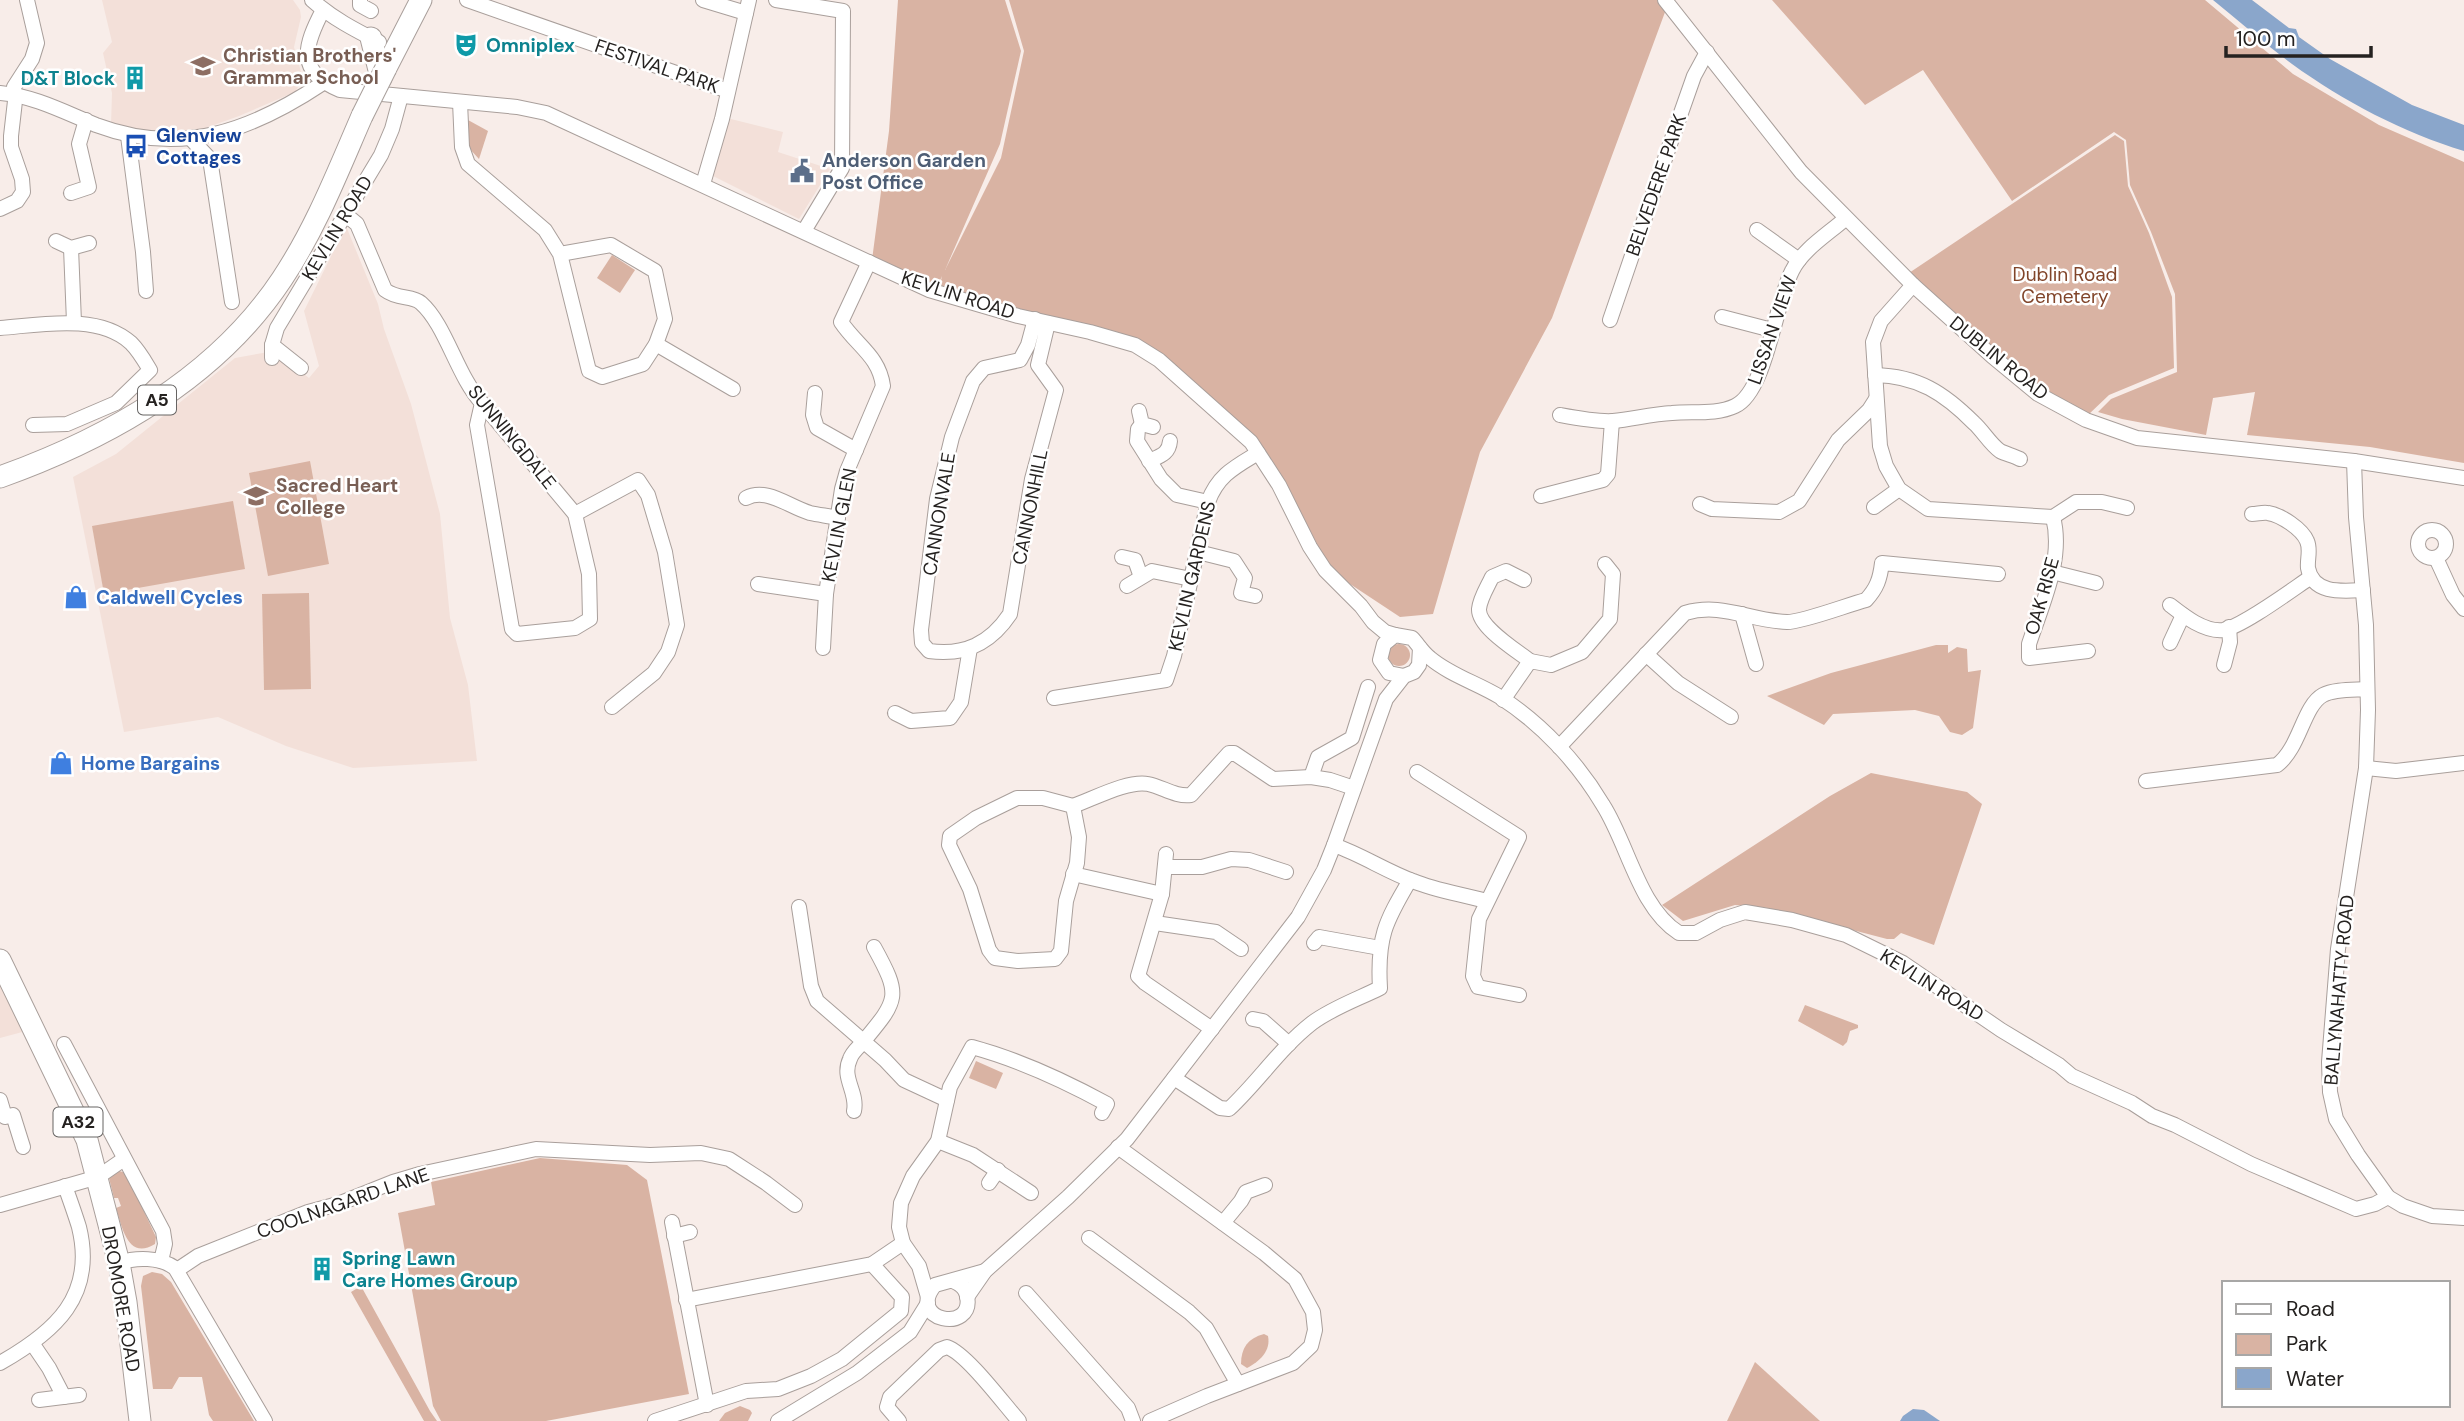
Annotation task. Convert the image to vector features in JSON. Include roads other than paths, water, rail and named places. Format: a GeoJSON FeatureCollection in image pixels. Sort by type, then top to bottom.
{"type":"FeatureCollection","features":[{"type":"Feature","properties":{"kind":"highway","name":"A5"},"geometry":{"type":"LineString","coordinates":[[0,477],[77,447],[171,391],[230,341],[259,309],[282,279],[310,230],[385,64],[421,0]]}},
{"type":"Feature","properties":{"kind":"highway"},"geometry":{"type":"LineString","coordinates":[[385,64],[372,39],[389,34],[409,23]]}},
{"type":"Feature","properties":{"kind":"highway","name":"DROMORE ROAD"},"geometry":{"type":"LineString","coordinates":[[0,961],[87,1140],[119,1263],[140,1421]]}},
{"type":"Feature","properties":{"kind":"street"},"geometry":{"type":"LineString","coordinates":[[0,209],[18,201],[23,192],[22,179],[11,147],[7,93],[32,59],[37,43],[27,0]]}},
{"type":"Feature","properties":{"kind":"street"},"geometry":{"type":"LineString","coordinates":[[312,0],[372,39]]}},
{"type":"Feature","properties":{"kind":"street"},"geometry":{"type":"LineString","coordinates":[[360,0],[360,5],[371,11]]}},
{"type":"Feature","properties":{"kind":"street","name":"FESTIVAL PARK"},"geometry":{"type":"LineString","coordinates":[[467,0],[728,91]]}},
{"type":"Feature","properties":{"kind":"street"},"geometry":{"type":"LineString","coordinates":[[703,0],[747,6],[703,184]]}},
{"type":"Feature","properties":{"kind":"street"},"geometry":{"type":"LineString","coordinates":[[776,0],[843,11],[842,168],[803,231]]}},
{"type":"Feature","properties":{"kind":"street","name":"DUBLIN ROAD"},"geometry":{"type":"LineString","coordinates":[[1665,0],[1801,172],[1845,219],[1913,285],[2038,394],[2061,408],[2109,430],[2137,438],[2354,461],[2464,478]]}},
{"type":"Feature","properties":{"kind":"street"},"geometry":{"type":"LineString","coordinates":[[7,93],[128,136],[169,141],[218,134],[306,94],[323,83],[312,73],[307,51],[310,34],[324,10]]}},
{"type":"Feature","properties":{"kind":"street","name":"BELVEDERE PARK"},"geometry":{"type":"LineString","coordinates":[[1610,320],[1672,138],[1707,52]]}},
{"type":"Feature","properties":{"kind":"street","name":"KEVLIN ROAD"},"geometry":{"type":"LineString","coordinates":[[323,83],[340,90],[517,107],[546,113],[941,294],[1135,345],[1201,396],[1251,442],[1279,485],[1310,547],[1325,570],[1373,622],[1385,632],[1395,635]]}},
{"type":"Feature","properties":{"kind":"street","name":"KEVLIN ROAD"},"geometry":{"type":"LineString","coordinates":[[301,368],[272,352],[277,328],[381,155],[401,96]]}},
{"type":"Feature","properties":{"kind":"street"},"geometry":{"type":"LineString","coordinates":[[460,102],[462,147],[468,164],[545,230],[561,254],[589,371],[602,377],[643,364],[656,344],[665,319],[654,271],[611,245],[561,254]]}},
{"type":"Feature","properties":{"kind":"street"},"geometry":{"type":"LineString","coordinates":[[71,192],[89,187],[79,144],[86,120]]}},
{"type":"Feature","properties":{"kind":"street"},"geometry":{"type":"LineString","coordinates":[[128,136],[146,291]]}},
{"type":"Feature","properties":{"kind":"street"},"geometry":{"type":"LineString","coordinates":[[191,139],[211,159],[232,302]]}},
{"type":"Feature","properties":{"kind":"street","name":"SUNNINGDALE"},"geometry":{"type":"LineString","coordinates":[[345,214],[357,224],[385,290],[394,297],[416,300],[430,313],[471,392],[482,403],[575,514],[589,574],[590,619],[575,628],[517,635],[512,629],[477,425],[482,403]]}},
{"type":"Feature","properties":{"kind":"street","name":"LISSAN VIEW"},"geometry":{"type":"LineString","coordinates":[[1560,415],[1612,421],[1674,412],[1708,412],[1743,402],[1757,382],[1783,292],[1799,260],[1845,219]]}},
{"type":"Feature","properties":{"kind":"street"},"geometry":{"type":"LineString","coordinates":[[1757,230],[1799,260]]}},
{"type":"Feature","properties":{"kind":"street"},"geometry":{"type":"LineString","coordinates":[[57,241],[79,245],[74,322]]}},
{"type":"Feature","properties":{"kind":"street","name":"KEVLIN GLEN"},"geometry":{"type":"LineString","coordinates":[[822,648],[826,594],[842,489],[883,386],[881,372],[871,356],[852,338],[841,322],[869,262]]}},
{"type":"Feature","properties":{"kind":"street"},"geometry":{"type":"LineString","coordinates":[[1913,285],[1881,321],[1873,342],[1880,446],[1886,466],[1899,489],[1928,509],[2053,517],[2076,502],[2102,502],[2127,508]]}},
{"type":"Feature","properties":{"kind":"street"},"geometry":{"type":"LineString","coordinates":[[1722,317],[1772,330]]}},
{"type":"Feature","properties":{"kind":"street","name":"CANNONHILL"},"geometry":{"type":"LineString","coordinates":[[938,652],[962,652],[970,648],[999,630],[1010,614],[1032,479],[1056,390],[1038,365],[1042,321]]}},
{"type":"Feature","properties":{"kind":"street","name":"CANNONVALE"},"geometry":{"type":"LineString","coordinates":[[938,652],[924,647],[921,630],[937,499],[952,437],[973,381],[984,368],[1020,360],[1042,321]]}},
{"type":"Feature","properties":{"kind":"street"},"geometry":{"type":"LineString","coordinates":[[0,328],[74,322],[130,341],[150,369],[113,398],[67,424],[33,425]]}},
{"type":"Feature","properties":{"kind":"street"},"geometry":{"type":"LineString","coordinates":[[656,344],[733,389]]}},
{"type":"Feature","properties":{"kind":"street"},"geometry":{"type":"LineString","coordinates":[[1875,375],[1898,375],[1919,382],[1944,396],[2000,451],[2020,459]]}},
{"type":"Feature","properties":{"kind":"street"},"geometry":{"type":"LineString","coordinates":[[814,390],[813,415],[817,428],[856,450]]}},
{"type":"Feature","properties":{"kind":"street"},"geometry":{"type":"LineString","coordinates":[[1700,503],[1712,509],[1779,512],[1799,500],[1838,440],[1869,410],[1876,399]]}},
{"type":"Feature","properties":{"kind":"street"},"geometry":{"type":"LineString","coordinates":[[1145,421],[1138,429],[1137,441],[1161,479],[1177,495],[1208,502]]}},
{"type":"Feature","properties":{"kind":"street"},"geometry":{"type":"LineString","coordinates":[[1541,496],[1603,480],[1608,474],[1612,421]]}},
{"type":"Feature","properties":{"kind":"street"},"geometry":{"type":"LineString","coordinates":[[1149,461],[1166,453],[1170,448],[1170,441]]}},
{"type":"Feature","properties":{"kind":"street","name":"KEVLIN GARDENS"},"geometry":{"type":"LineString","coordinates":[[1054,698],[1166,680],[1213,489],[1223,476],[1258,453]]}},
{"type":"Feature","properties":{"kind":"street","name":"BALLYNAHATTY ROAD"},"geometry":{"type":"LineString","coordinates":[[2354,461],[2367,689],[2365,768],[2339,950],[2329,1062],[2330,1092],[2336,1119],[2388,1197]]}},
{"type":"Feature","properties":{"kind":"street"},"geometry":{"type":"LineString","coordinates":[[575,514],[638,480],[648,495],[665,552],[677,625],[668,652],[654,673],[612,707]]}},
{"type":"Feature","properties":{"kind":"street"},"geometry":{"type":"LineString","coordinates":[[1874,507],[1899,489]]}},
{"type":"Feature","properties":{"kind":"street"},"geometry":{"type":"LineString","coordinates":[[751,492],[808,513],[838,518]]}},
{"type":"Feature","properties":{"kind":"street"},"geometry":{"type":"LineString","coordinates":[[2252,514],[2269,513],[2288,522],[2302,533],[2309,550],[2308,569],[2320,586],[2336,592],[2363,590]]}},
{"type":"Feature","properties":{"kind":"street","name":"OAK RISE"},"geometry":{"type":"LineString","coordinates":[[2053,517],[2057,533],[2052,572],[2029,644],[2029,658],[2088,651]]}},
{"type":"Feature","properties":{"kind":"street"},"geometry":{"type":"LineString","coordinates":[[1198,552],[1234,561],[1245,579],[1241,593],[1255,596]]}},
{"type":"Feature","properties":{"kind":"street"},"geometry":{"type":"LineString","coordinates":[[1122,557],[1135,560],[1141,577]]}},
{"type":"Feature","properties":{"kind":"street"},"geometry":{"type":"LineString","coordinates":[[2435,558],[2453,595],[2464,609]]}},
{"type":"Feature","properties":{"kind":"street"},"geometry":{"type":"LineString","coordinates":[[1559,747],[1685,613],[1702,608],[1789,622],[1866,600],[1880,579],[1882,563],[1998,574]]}},
{"type":"Feature","properties":{"kind":"street"},"geometry":{"type":"LineString","coordinates":[[1524,580],[1506,571],[1492,577],[1479,611],[1480,620],[1530,661],[1551,665],[1582,652],[1610,619],[1613,574],[1605,564]]}},
{"type":"Feature","properties":{"kind":"street"},"geometry":{"type":"LineString","coordinates":[[1127,586],[1152,571],[1191,579]]}},
{"type":"Feature","properties":{"kind":"street"},"geometry":{"type":"LineString","coordinates":[[2052,572],[2096,583]]}},
{"type":"Feature","properties":{"kind":"street"},"geometry":{"type":"LineString","coordinates":[[2170,605],[2194,624],[2223,630],[2252,616],[2312,577]]}},
{"type":"Feature","properties":{"kind":"street"},"geometry":{"type":"LineString","coordinates":[[755,584],[826,594]]}},
{"type":"Feature","properties":{"kind":"street"},"geometry":{"type":"LineString","coordinates":[[1741,614],[1756,664]]}},
{"type":"Feature","properties":{"kind":"street"},"geometry":{"type":"LineString","coordinates":[[2170,643],[2183,615]]}},
{"type":"Feature","properties":{"kind":"street","name":"KEVLIN ROAD"},"geometry":{"type":"LineString","coordinates":[[1373,622],[1381,649]]}},
{"type":"Feature","properties":{"kind":"street"},"geometry":{"type":"LineString","coordinates":[[2224,665],[2230,642],[2229,627]]}},
{"type":"Feature","properties":{"kind":"street"},"geometry":{"type":"LineString","coordinates":[[784,1420],[856,1373],[910,1332],[959,1317],[964,1312],[967,1297],[985,1271],[1068,1197],[1118,1147],[1298,917],[1324,870],[1386,699],[1404,676],[1419,665],[1420,648],[1412,638],[1395,635],[1389,638],[1381,649],[1386,699]]}},
{"type":"Feature","properties":{"kind":"street"},"geometry":{"type":"LineString","coordinates":[[895,713],[911,721],[950,718],[961,702],[970,648]]}},
{"type":"Feature","properties":{"kind":"street","name":"KEVLIN ROAD"},"geometry":{"type":"LineString","coordinates":[[1420,648],[1441,666],[1503,700],[1559,747],[1579,769],[1620,834],[1639,882],[1657,913],[1679,933],[1696,933],[1720,920],[1745,912],[1792,920],[1846,935],[1903,963],[2072,1076],[2132,1103],[2152,1116],[2251,1164],[2356,1209],[2388,1197]]}},
{"type":"Feature","properties":{"kind":"street"},"geometry":{"type":"LineString","coordinates":[[1646,654],[1678,682],[1731,717]]}},
{"type":"Feature","properties":{"kind":"street"},"geometry":{"type":"LineString","coordinates":[[1503,700],[1530,661]]}},
{"type":"Feature","properties":{"kind":"street","name":"KEVLIN ROAD"},"geometry":{"type":"LineString","coordinates":[[1419,665],[1441,666]]}},
{"type":"Feature","properties":{"kind":"street"},"geometry":{"type":"LineString","coordinates":[[1385,670],[1392,675],[1404,676]]}},
{"type":"Feature","properties":{"kind":"street"},"geometry":{"type":"LineString","coordinates":[[1311,777],[1318,757],[1352,738],[1368,687]]}},
{"type":"Feature","properties":{"kind":"street"},"geometry":{"type":"LineString","coordinates":[[2146,781],[2277,765],[2296,741],[2314,703],[2324,694],[2367,689]]}},
{"type":"Feature","properties":{"kind":"street"},"geometry":{"type":"LineString","coordinates":[[1073,806],[1079,837],[1066,901],[1061,951],[1055,959],[1018,961],[995,958],[989,950],[970,889],[949,845],[950,836],[976,818],[1017,798],[1044,798],[1073,806],[1131,785],[1147,783],[1182,796],[1191,795],[1229,753],[1234,753],[1273,779],[1311,777],[1354,788]]}},
{"type":"Feature","properties":{"kind":"street"},"geometry":{"type":"LineString","coordinates":[[2365,768],[2396,771],[2464,763]]}},
{"type":"Feature","properties":{"kind":"street"},"geometry":{"type":"LineString","coordinates":[[1417,772],[1519,837],[1479,919],[1473,976],[1478,987],[1519,995]]}},
{"type":"Feature","properties":{"kind":"street"},"geometry":{"type":"LineString","coordinates":[[1334,845],[1439,891],[1486,901]]}},
{"type":"Feature","properties":{"kind":"street"},"geometry":{"type":"LineString","coordinates":[[1212,1028],[1138,976],[1162,894],[1165,861],[1202,867],[1231,859],[1249,860],[1286,872]]}},
{"type":"Feature","properties":{"kind":"street"},"geometry":{"type":"LineString","coordinates":[[1073,874],[1162,894]]}},
{"type":"Feature","properties":{"kind":"street"},"geometry":{"type":"LineString","coordinates":[[1174,1077],[1220,1108],[1229,1110],[1289,1044],[1314,1022],[1380,988],[1380,948],[1391,912],[1410,880]]}},
{"type":"Feature","properties":{"kind":"street"},"geometry":{"type":"LineString","coordinates":[[799,907],[811,986],[817,1001],[904,1080],[947,1100]]}},
{"type":"Feature","properties":{"kind":"street"},"geometry":{"type":"LineString","coordinates":[[1155,923],[1216,932],[1241,949]]}},
{"type":"Feature","properties":{"kind":"street"},"geometry":{"type":"LineString","coordinates":[[1314,943],[1319,937],[1380,948]]}},
{"type":"Feature","properties":{"kind":"street"},"geometry":{"type":"LineString","coordinates":[[854,1111],[856,1101],[846,1071],[850,1057],[892,1004],[893,989],[887,970],[874,947]]}},
{"type":"Feature","properties":{"kind":"street"},"geometry":{"type":"LineString","coordinates":[[1253,1019],[1263,1021],[1289,1044]]}},
{"type":"Feature","properties":{"kind":"street"},"geometry":{"type":"LineString","coordinates":[[64,1044],[163,1231],[165,1244],[161,1261]]}},
{"type":"Feature","properties":{"kind":"street"},"geometry":{"type":"LineString","coordinates":[[946,1320],[934,1315],[919,1266],[903,1243],[899,1227],[901,1203],[913,1177],[938,1141],[950,1087],[972,1046],[1054,1076],[1107,1104],[1102,1113]]}},
{"type":"Feature","properties":{"kind":"street"},"geometry":{"type":"LineString","coordinates":[[0,1100],[5,1117],[13,1115],[23,1147]]}},
{"type":"Feature","properties":{"kind":"street"},"geometry":{"type":"LineString","coordinates":[[938,1141],[973,1155],[1031,1193]]}},
{"type":"Feature","properties":{"kind":"street"},"geometry":{"type":"LineString","coordinates":[[1118,1147],[1264,1253],[1295,1279],[1313,1312],[1315,1330],[1311,1346],[1293,1363],[1150,1421]]}},
{"type":"Feature","properties":{"kind":"street","name":"COOLNAGARD LANE"},"geometry":{"type":"LineString","coordinates":[[177,1270],[198,1255],[393,1182],[513,1152],[536,1149],[650,1155],[701,1153],[729,1159],[766,1182],[795,1205]]}},
{"type":"Feature","properties":{"kind":"street"},"geometry":{"type":"LineString","coordinates":[[0,1205],[98,1177],[124,1160]]}},
{"type":"Feature","properties":{"kind":"street"},"geometry":{"type":"LineString","coordinates":[[989,1183],[999,1170]]}},
{"type":"Feature","properties":{"kind":"street"},"geometry":{"type":"LineString","coordinates":[[1223,1223],[1246,1192],[1265,1185]]}},
{"type":"Feature","properties":{"kind":"street"},"geometry":{"type":"LineString","coordinates":[[0,1363],[44,1335],[80,1288],[83,1264],[79,1229],[65,1186]]}},
{"type":"Feature","properties":{"kind":"street"},"geometry":{"type":"LineString","coordinates":[[2388,1197],[2403,1206],[2432,1216],[2464,1218]]}},
{"type":"Feature","properties":{"kind":"street"},"geometry":{"type":"LineString","coordinates":[[690,1232],[673,1229],[707,1405]]}},
{"type":"Feature","properties":{"kind":"street"},"geometry":{"type":"LineString","coordinates":[[1089,1238],[1189,1311],[1206,1328],[1237,1384]]}},
{"type":"Feature","properties":{"kind":"street"},"geometry":{"type":"LineString","coordinates":[[686,1300],[872,1264],[903,1243]]}},
{"type":"Feature","properties":{"kind":"street"},"geometry":{"type":"LineString","coordinates":[[119,1263],[142,1259],[161,1261],[177,1270],[265,1421]]}},
{"type":"Feature","properties":{"kind":"street"},"geometry":{"type":"LineString","coordinates":[[655,1421],[746,1391],[778,1389],[811,1376],[842,1359],[901,1311],[902,1297],[872,1264]]}},
{"type":"Feature","properties":{"kind":"street"},"geometry":{"type":"LineString","coordinates":[[919,1266],[964,1288],[967,1297]]}},
{"type":"Feature","properties":{"kind":"street"},"geometry":{"type":"LineString","coordinates":[[910,1332],[935,1285],[985,1271]]}},
{"type":"Feature","properties":{"kind":"street"},"geometry":{"type":"LineString","coordinates":[[1026,1293],[1128,1408],[1133,1421]]}},
{"type":"Feature","properties":{"kind":"street"},"geometry":{"type":"LineString","coordinates":[[32,1343],[72,1396],[39,1400]]}},
{"type":"Feature","properties":{"kind":"street"},"geometry":{"type":"LineString","coordinates":[[899,1421],[887,1407],[890,1396],[939,1350],[947,1347],[953,1349],[970,1365],[1019,1421]]}},
{"type":"Feature","properties":{"kind":"water"},"geometry":{"type":"Polygon","coordinates":[[[2213,0],[2252,0],[2289,28],[2296,29],[2299,37],[2330,59],[2412,105],[2464,125],[2464,151],[2441,144],[2375,115],[2332,91],[2282,56],[2213,0]]]}},
{"type":"Feature","properties":{"kind":"water"},"geometry":{"type":"Polygon","coordinates":[[[1913,1409],[1924,1410],[1940,1421],[1900,1421],[1913,1409]]]}},
{"type":"Feature","properties":{"kind":"place","name":"Omniplex"},"geometry":{"type":"Point","coordinates":[466,45]}},
{"type":"Feature","properties":{"kind":"place","name":"Christian Brothers' Grammar School"},"geometry":{"type":"Point","coordinates":[203,66]}},
{"type":"Feature","properties":{"kind":"place","name":"D&T Block"},"geometry":{"type":"Point","coordinates":[135,78]}},
{"type":"Feature","properties":{"kind":"place","name":"Glenview Cottages"},"geometry":{"type":"Point","coordinates":[136,146]}},
{"type":"Feature","properties":{"kind":"place","name":"Anderson Garden Post Office"},"geometry":{"type":"Point","coordinates":[802,171]}},
{"type":"Feature","properties":{"kind":"place","name":"Sacred Heart College"},"geometry":{"type":"Point","coordinates":[256,496]}},
{"type":"Feature","properties":{"kind":"place","name":"Caldwell Cycles"},"geometry":{"type":"Point","coordinates":[76,597]}},
{"type":"Feature","properties":{"kind":"place","name":"Home Bargains"},"geometry":{"type":"Point","coordinates":[61,763]}},
{"type":"Feature","properties":{"kind":"place","name":"Spring Lawn Care Homes Group"},"geometry":{"type":"Point","coordinates":[322,1269]}},
{"type":"Feature","properties":{"kind":"park label","name":"Dublin Road Cemetery"},"geometry":{"type":"Point","coordinates":[2065,285]}}]}
